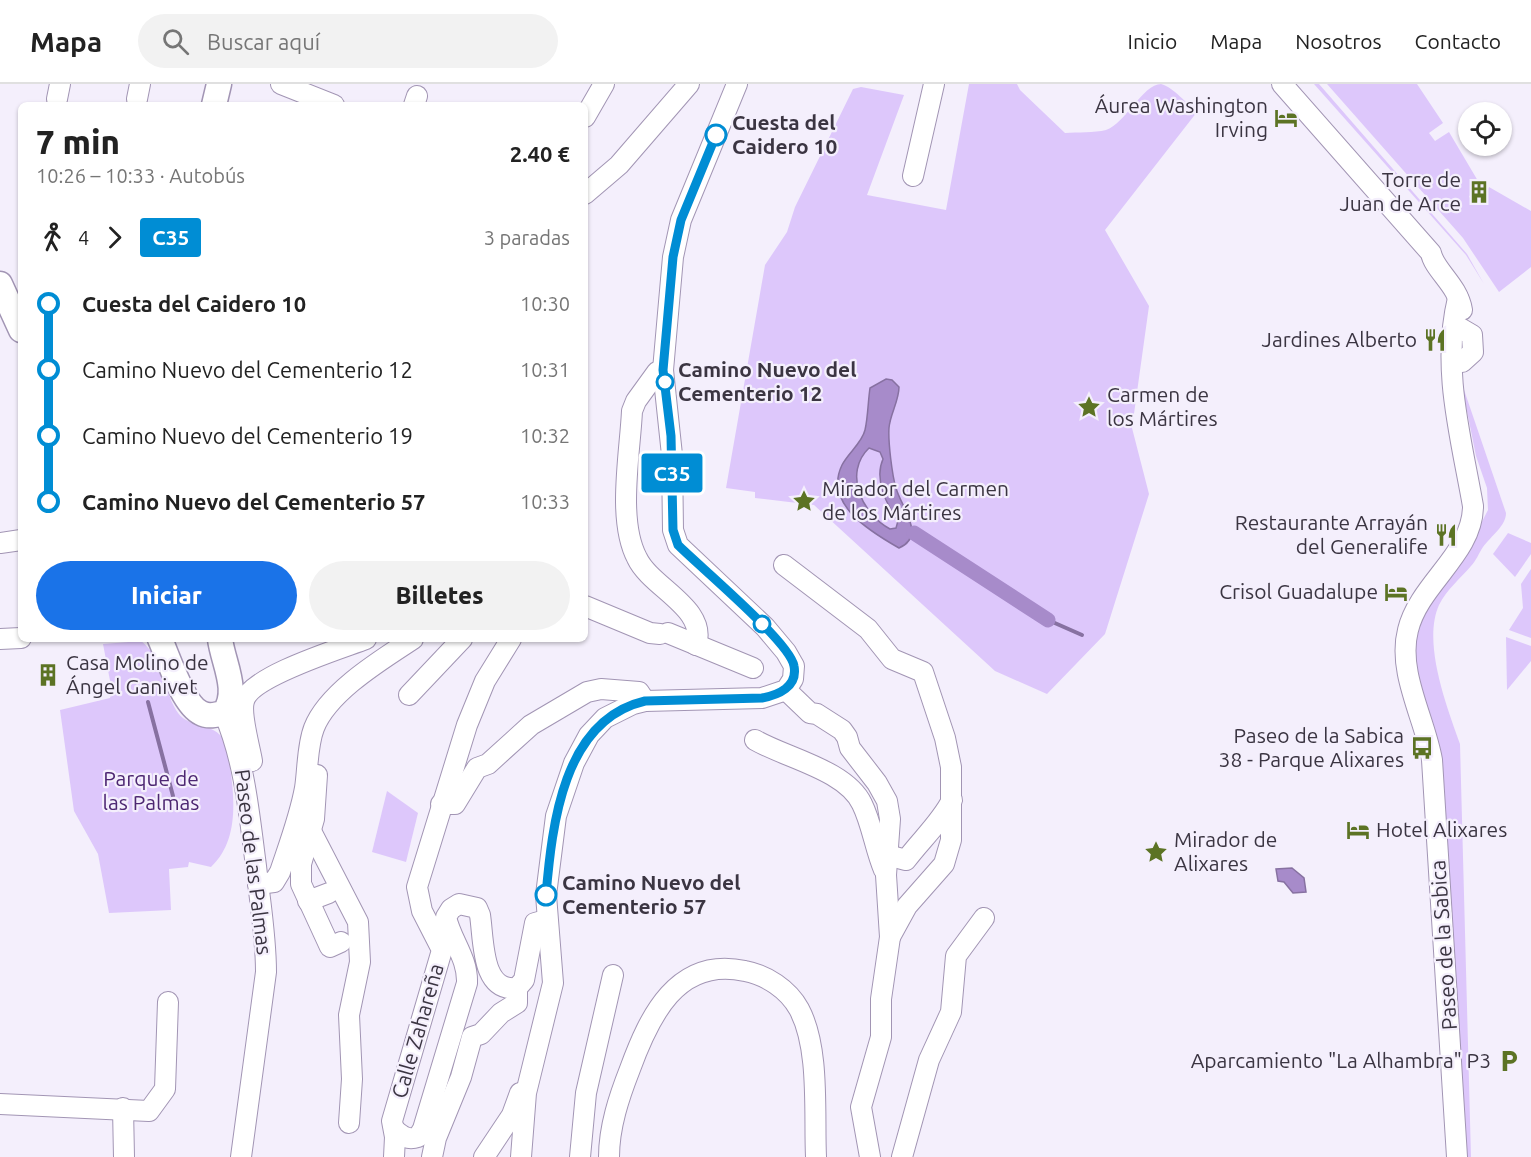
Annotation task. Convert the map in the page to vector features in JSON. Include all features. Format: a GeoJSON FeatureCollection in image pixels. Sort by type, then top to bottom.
{"type":"FeatureCollection","features":[{"type":"Feature","properties":{"kind":"main road"},"geometry":{"type":"LineString","coordinates":[[215,102],[219,84]]}},
{"type":"Feature","properties":{"kind":"main road"},"geometry":{"type":"LineString","coordinates":[[0,284],[18,323]]}},
{"type":"Feature","properties":{"kind":"main road"},"geometry":{"type":"LineString","coordinates":[[161,642],[189,704],[200,713],[212,716],[224,713],[231,697],[231,685],[221,642]]}},
{"type":"Feature","properties":{"kind":"street"},"geometry":{"type":"LineString","coordinates":[[281,84],[312,101]]}},
{"type":"Feature","properties":{"kind":"street"},"geometry":{"type":"LineString","coordinates":[[588,112],[604,84]]}},
{"type":"Feature","properties":{"kind":"street"},"geometry":{"type":"LineString","coordinates":[[588,191],[619,165],[689,84]]}},
{"type":"Feature","properties":{"kind":"street"},"geometry":{"type":"LineString","coordinates":[[521,1157],[526,1093],[553,983],[546,920],[547,876],[556,816],[574,763],[589,735],[605,718],[633,704],[645,701],[762,698],[786,690],[793,679],[794,666],[786,652],[765,627],[678,545],[673,530],[671,436],[663,370],[673,257],[681,220],[737,84]]}},
{"type":"Feature","properties":{"kind":"street"},"geometry":{"type":"LineString","coordinates":[[913,176],[934,84]]}},
{"type":"Feature","properties":{"kind":"street"},"geometry":{"type":"LineString","coordinates":[[1275,84],[1425,258],[1432,260],[1448,278],[1462,307],[1460,328],[1472,335],[1473,352],[1462,362],[1453,362]]}},
{"type":"Feature","properties":{"kind":"street"},"geometry":{"type":"LineString","coordinates":[[1282,84],[1431,253],[1432,260]]}},
{"type":"Feature","properties":{"kind":"street","name":"Paseo de la Sabica"},"geometry":{"type":"LineString","coordinates":[[1457,1157],[1432,760],[1428,735],[1412,688],[1405,644],[1414,613],[1427,589],[1465,538],[1473,520],[1473,506],[1454,400],[1453,362],[1449,351],[1458,298]]}},
{"type":"Feature","properties":{"kind":"street"},"geometry":{"type":"LineString","coordinates":[[663,370],[657,372],[636,401],[632,411],[627,518],[631,544],[637,560],[650,577],[696,622],[700,634],[696,645]]}},
{"type":"Feature","properties":{"kind":"street"},"geometry":{"type":"LineString","coordinates":[[0,543],[18,540]]}},
{"type":"Feature","properties":{"kind":"street"},"geometry":{"type":"LineString","coordinates":[[784,565],[868,629],[892,659],[923,672],[945,738],[951,767],[951,840],[944,864],[907,906],[890,937]]}},
{"type":"Feature","properties":{"kind":"street"},"geometry":{"type":"LineString","coordinates":[[588,607],[650,633],[664,633],[753,668]]}},
{"type":"Feature","properties":{"kind":"street"},"geometry":{"type":"LineString","coordinates":[[0,639],[18,638]]}},
{"type":"Feature","properties":{"kind":"street"},"geometry":{"type":"LineString","coordinates":[[243,772],[253,767],[243,702],[252,687],[274,675],[358,642]]}},
{"type":"Feature","properties":{"kind":"street"},"geometry":{"type":"LineString","coordinates":[[258,884],[273,882],[280,872],[304,790],[314,727],[331,702],[356,680],[409,642]]}},
{"type":"Feature","properties":{"kind":"street"},"geometry":{"type":"LineString","coordinates":[[409,695],[459,642]]}},
{"type":"Feature","properties":{"kind":"street","name":"Calle Zahareña"},"geometry":{"type":"LineString","coordinates":[[394,1157],[395,1130],[392,1121],[442,950],[422,911],[417,887],[467,725],[485,681],[509,642]]}},
{"type":"Feature","properties":{"kind":"street"},"geometry":{"type":"LineString","coordinates":[[441,804],[455,804],[477,768],[488,764],[531,725],[587,692],[601,689],[639,692],[645,701]]}},
{"type":"Feature","properties":{"kind":"street"},"geometry":{"type":"LineString","coordinates":[[786,690],[810,713],[817,714],[842,730],[850,748],[877,783],[887,801],[890,819],[886,876],[890,937],[881,999],[881,1037],[861,1107],[870,1157]]}},
{"type":"Feature","properties":{"kind":"street","name":"Paseo de las Palmas"},"geometry":{"type":"LineString","coordinates":[[224,713],[233,733],[250,807],[266,946],[266,972],[241,1157]]}},
{"type":"Feature","properties":{"kind":"street"},"geometry":{"type":"LineString","coordinates":[[756,740],[825,772],[855,795],[862,804],[886,876]]}},
{"type":"Feature","properties":{"kind":"street"},"geometry":{"type":"LineString","coordinates":[[310,750],[317,753],[311,831],[301,864],[301,884],[330,947],[341,942]]}},
{"type":"Feature","properties":{"kind":"street"},"geometry":{"type":"LineString","coordinates":[[887,855],[906,860],[931,827],[943,817],[952,800]]}},
{"type":"Feature","properties":{"kind":"street"},"geometry":{"type":"LineString","coordinates":[[311,831],[358,922],[360,935],[360,962],[349,1015],[352,1079],[349,1124]]}},
{"type":"Feature","properties":{"kind":"street"},"geometry":{"type":"LineString","coordinates":[[308,901],[329,893]]}},
{"type":"Feature","properties":{"kind":"street"},"geometry":{"type":"LineString","coordinates":[[395,1130],[404,1137],[412,1139],[418,1137],[423,1129],[467,983],[465,960],[448,927],[446,917],[451,909],[459,904],[477,908],[490,975],[496,985],[507,989],[518,988]]}},
{"type":"Feature","properties":{"kind":"street"},"geometry":{"type":"LineString","coordinates":[[902,1157],[929,1060],[951,1012],[956,956],[984,918]]}},
{"type":"Feature","properties":{"kind":"street"},"geometry":{"type":"LineString","coordinates":[[432,1157],[436,1138],[461,1077],[472,1037],[481,1034],[501,1013],[517,1003],[518,988],[524,980],[535,923],[546,920]]}},
{"type":"Feature","properties":{"kind":"street"},"geometry":{"type":"LineString","coordinates":[[609,1157],[614,1119],[622,1089],[652,1015],[665,997],[681,983],[701,973],[732,968],[766,977],[784,990],[798,1008],[808,1031],[812,1059],[816,1157]]}},
{"type":"Feature","properties":{"kind":"street"},"geometry":{"type":"LineString","coordinates":[[580,1157],[586,1093],[613,975]]}},
{"type":"Feature","properties":{"kind":"street"},"geometry":{"type":"LineString","coordinates":[[0,1104],[149,1111],[165,1089],[168,1002]]}},
{"type":"Feature","properties":{"kind":"street"},"geometry":{"type":"LineString","coordinates":[[484,1157],[512,1115],[520,1093],[526,1093]]}},
{"type":"Feature","properties":{"kind":"street"},"geometry":{"type":"LineString","coordinates":[[123,1108],[124,1157]]}},
{"type":"Feature","properties":{"kind":"green space"},"geometry":{"type":"Polygon","coordinates":[[[969,84],[1017,84],[1020,90],[1065,133],[1106,130],[1120,120],[1147,90],[1161,84],[1175,92],[1197,112],[1105,230],[1149,306],[1132,428],[1149,494],[1105,634],[1047,694],[995,671],[814,505],[755,498],[755,492],[726,488],[765,265],[787,232],[795,207],[853,89],[861,87],[904,95],[867,195],[946,210],[969,84]]]}},
{"type":"Feature","properties":{"kind":"green space"},"geometry":{"type":"Polygon","coordinates":[[[1314,84],[1319,84],[1467,254],[1484,284],[1466,255],[1314,84]]]}},
{"type":"Feature","properties":{"kind":"green space"},"geometry":{"type":"Polygon","coordinates":[[[1327,84],[1417,84],[1443,123],[1429,133],[1435,141],[1449,132],[1458,147],[1458,156],[1463,156],[1478,181],[1469,197],[1480,203],[1489,187],[1531,211],[1531,267],[1499,292],[1463,238],[1327,84]]]}},
{"type":"Feature","properties":{"kind":"green space"},"geometry":{"type":"Polygon","coordinates":[[[1461,381],[1506,513],[1501,527],[1442,599],[1434,620],[1433,638],[1438,675],[1460,744],[1471,1157],[1462,1157],[1422,699],[1413,647],[1419,619],[1471,543],[1488,510],[1487,488],[1476,456],[1461,381]]]}},
{"type":"Feature","properties":{"kind":"green space"},"geometry":{"type":"Polygon","coordinates":[[[1508,533],[1531,543],[1531,554],[1515,577],[1493,554],[1508,533]]]}},
{"type":"Feature","properties":{"kind":"green space"},"geometry":{"type":"Polygon","coordinates":[[[1531,569],[1531,638],[1509,630],[1523,608],[1521,584],[1531,569]]]}},
{"type":"Feature","properties":{"kind":"green space"},"geometry":{"type":"Polygon","coordinates":[[[1506,637],[1531,646],[1531,661],[1507,690],[1506,637]]]}},
{"type":"Feature","properties":{"kind":"green space","name":"Parque de las Palmas"},"geometry":{"type":"Polygon","coordinates":[[[142,642],[154,656],[180,716],[217,732],[224,740],[228,751],[232,780],[233,820],[226,846],[211,867],[189,862],[188,867],[169,869],[171,910],[109,913],[98,854],[74,811],[60,710],[110,698],[112,691],[103,644],[142,642]]]}},
{"type":"Feature","properties":{"kind":"green space"},"geometry":{"type":"Polygon","coordinates":[[[387,791],[418,813],[406,862],[372,852],[387,791]]]}},
{"type":"Feature","properties":{"kind":"shaded area"},"geometry":{"type":"Polygon","coordinates":[[[886,379],[892,380],[899,387],[890,423],[890,449],[896,488],[912,529],[907,543],[899,548],[876,534],[853,515],[844,504],[839,492],[838,479],[842,465],[865,430],[870,388],[886,379]],[[869,448],[861,458],[857,469],[859,492],[871,514],[890,529],[896,528],[898,521],[889,507],[881,483],[883,459],[880,452],[869,448]]]}},
{"type":"Feature","properties":{"kind":"shaded area"},"geometry":{"type":"Polygon","coordinates":[[[1292,868],[1304,878],[1306,892],[1293,893],[1284,882],[1278,881],[1276,869],[1292,868]]]}},
{"type":"Feature","properties":{"kind":"waterway"},"geometry":{"type":"LineString","coordinates":[[914,533],[1048,620]]}},
{"type":"Feature","properties":{"kind":"waterway"},"geometry":{"type":"LineString","coordinates":[[1048,620],[1082,635]]}},
{"type":"Feature","properties":{"kind":"waterway"},"geometry":{"type":"LineString","coordinates":[[148,702],[173,796]]}},
{"type":"Feature","properties":{"kind":"bus line","name":"C35"},"geometry":{"type":"LineString","coordinates":[[546,895],[556,816],[564,787],[589,735],[605,718],[633,704],[645,701],[762,698],[786,690],[793,679],[794,666],[786,652],[765,627],[678,545],[673,530],[670,417],[663,370],[673,257],[681,220],[716,135]]}},
{"type":"Feature","properties":{"kind":"place","name":"Áurea Washington Irving"},"geometry":{"type":"Point","coordinates":[1286,118]}},
{"type":"Feature","properties":{"kind":"place","name":"Cuesta del Caidero 10"},"geometry":{"type":"Point","coordinates":[716,135]}},
{"type":"Feature","properties":{"kind":"place","name":"Torre de Juan de Arce"},"geometry":{"type":"Point","coordinates":[1479,192]}},
{"type":"Feature","properties":{"kind":"place","name":"Jardines Alberto"},"geometry":{"type":"Point","coordinates":[1435,340]}},
{"type":"Feature","properties":{"kind":"place","name":"Camino Nuevo del Cementerio 12"},"geometry":{"type":"Point","coordinates":[665,382]}},
{"type":"Feature","properties":{"kind":"place","name":"Carmen de los Mártires"},"geometry":{"type":"Point","coordinates":[1089,407]}},
{"type":"Feature","properties":{"kind":"place","name":"Mirador del Carmen de los Mártires"},"geometry":{"type":"Point","coordinates":[804,501]}},
{"type":"Feature","properties":{"kind":"place","name":"Restaurante Arrayán del Generalife"},"geometry":{"type":"Point","coordinates":[1446,535]}},
{"type":"Feature","properties":{"kind":"place","name":"Crisol Guadalupe"},"geometry":{"type":"Point","coordinates":[1396,592]}},
{"type":"Feature","properties":{"kind":"place","name":"Casa Molino de Ángel Ganivet"},"geometry":{"type":"Point","coordinates":[48,675]}},
{"type":"Feature","properties":{"kind":"place","name":"Paseo de la Sabica 38 - Parque Alixares"},"geometry":{"type":"Point","coordinates":[1422,748]}},
{"type":"Feature","properties":{"kind":"place","name":"Hotel Alixares"},"geometry":{"type":"Point","coordinates":[1358,830]}},
{"type":"Feature","properties":{"kind":"place","name":"Mirador de Alixares"},"geometry":{"type":"Point","coordinates":[1156,852]}},
{"type":"Feature","properties":{"kind":"place","name":"Camino Nuevo del Cementerio 57"},"geometry":{"type":"Point","coordinates":[546,895]}},
{"type":"Feature","properties":{"kind":"place","name":"Aparcamiento \"La Alhambra\" P3"},"geometry":{"type":"Point","coordinates":[1509,1061]}}]}
